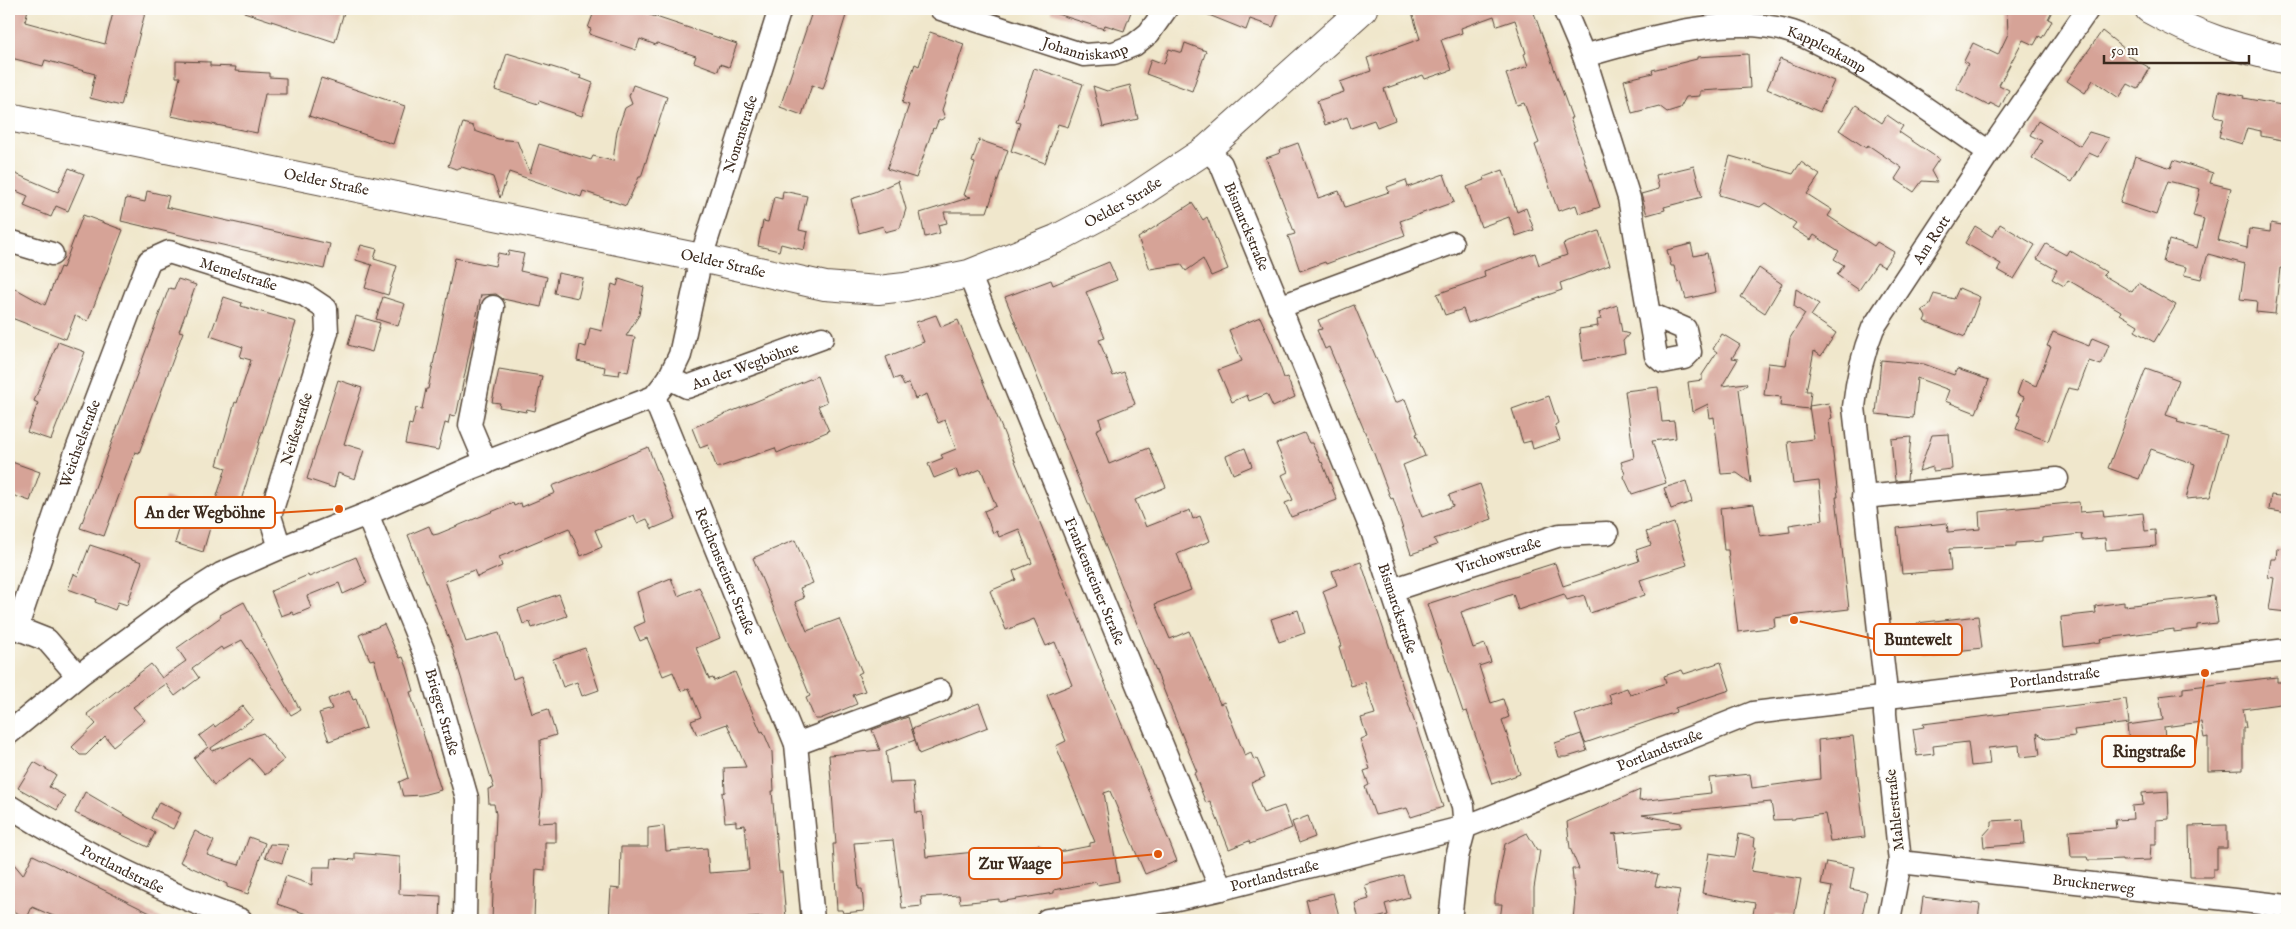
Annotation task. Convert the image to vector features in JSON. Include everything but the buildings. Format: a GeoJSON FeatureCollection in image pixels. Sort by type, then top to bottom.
{"type":"FeatureCollection","features":[{"type":"Feature","properties":{"kind":"street","name":"Nonenstraße"},"geometry":{"type":"LineString","coordinates":[[701,258],[780,9]]}},
{"type":"Feature","properties":{"kind":"street","name":"Johanniskamp"},"geometry":{"type":"LineString","coordinates":[[941,9],[992,17],[1084,55],[1114,53],[1134,45],[1149,33],[1166,9]]}},
{"type":"Feature","properties":{"kind":"street","name":"Oelder Straße"},"geometry":{"type":"LineString","coordinates":[[9,117],[701,258],[825,286],[878,290],[906,287],[969,274],[1056,239],[1094,221],[1132,199],[1207,149],[1363,9]]}},
{"type":"Feature","properties":{"kind":"street"},"geometry":{"type":"LineString","coordinates":[[1564,9],[1584,56],[1629,198],[1648,313]]}},
{"type":"Feature","properties":{"kind":"street","name":"Am Rott"},"geometry":{"type":"LineString","coordinates":[[1886,699],[1854,407],[1857,376],[1862,354],[1873,328],[1989,152],[2088,9]]}},
{"type":"Feature","properties":{"kind":"street"},"geometry":{"type":"LineString","coordinates":[[2149,9],[2186,29],[2232,47],[2287,60]]}},
{"type":"Feature","properties":{"kind":"street","name":"Kapplenkamp"},"geometry":{"type":"LineString","coordinates":[[1584,56],[1690,29],[1759,26],[1792,31],[1873,73],[1989,152]]}},
{"type":"Feature","properties":{"kind":"street","name":"Bismarckstraße"},"geometry":{"type":"LineString","coordinates":[[1207,149],[1221,164],[1372,531],[1463,806],[1465,828],[1457,857],[1450,920]]}},
{"type":"Feature","properties":{"kind":"street"},"geometry":{"type":"LineString","coordinates":[[9,241],[52,254]]}},
{"type":"Feature","properties":{"kind":"street"},"geometry":{"type":"LineString","coordinates":[[1279,307],[1452,243]]}},
{"type":"Feature","properties":{"kind":"street","name":"Memelstraße"},"geometry":{"type":"LineString","coordinates":[[149,261],[169,252],[305,295],[326,309]]}},
{"type":"Feature","properties":{"kind":"street","name":"An der Wegböhne"},"geometry":{"type":"LineString","coordinates":[[9,733],[78,676],[188,595],[221,574],[486,463],[654,397],[670,378],[684,339],[701,258]]}},
{"type":"Feature","properties":{"kind":"street","name":"Weichselstraße"},"geometry":{"type":"LineString","coordinates":[[13,626],[149,261]]}},
{"type":"Feature","properties":{"kind":"street","name":"Frankensteiner Straße"},"geometry":{"type":"LineString","coordinates":[[969,274],[1221,890]]}},
{"type":"Feature","properties":{"kind":"street"},"geometry":{"type":"LineString","coordinates":[[486,463],[470,425],[493,307]]}},
{"type":"Feature","properties":{"kind":"street","name":"Neißestraße"},"geometry":{"type":"LineString","coordinates":[[280,548],[270,516],[327,332],[326,309]]}},
{"type":"Feature","properties":{"kind":"street","name":"An der Wegböhne"},"geometry":{"type":"LineString","coordinates":[[670,378],[687,387],[822,338]]}},
{"type":"Feature","properties":{"kind":"street","name":"Reichensteiner Straße"},"geometry":{"type":"LineString","coordinates":[[654,397],[796,744],[813,920]]}},
{"type":"Feature","properties":{"kind":"street"},"geometry":{"type":"LineString","coordinates":[[1863,497],[2057,479]]}},
{"type":"Feature","properties":{"kind":"street","name":"Brieger Straße"},"geometry":{"type":"LineString","coordinates":[[367,514],[428,662],[467,798],[465,920]]}},
{"type":"Feature","properties":{"kind":"street","name":"Virchowstraße"},"geometry":{"type":"LineString","coordinates":[[1392,590],[1560,535],[1607,532]]}},
{"type":"Feature","properties":{"kind":"street"},"geometry":{"type":"LineString","coordinates":[[13,626],[47,640],[78,676]]}},
{"type":"Feature","properties":{"kind":"street","name":"Portlandstraße"},"geometry":{"type":"LineString","coordinates":[[1047,920],[1168,901],[1221,890],[1465,828],[1753,713],[1886,699],[2287,650]]}},
{"type":"Feature","properties":{"kind":"street"},"geometry":{"type":"LineString","coordinates":[[796,744],[940,691]]}},
{"type":"Feature","properties":{"kind":"street","name":"Mahlerstraße"},"geometry":{"type":"LineString","coordinates":[[1886,699],[1885,714],[1900,862],[1889,920]]}},
{"type":"Feature","properties":{"kind":"street","name":"Portlandstraße"},"geometry":{"type":"LineString","coordinates":[[9,806],[57,836],[90,853],[192,903],[241,920]]}},
{"type":"Feature","properties":{"kind":"street","name":"Brucknerweg"},"geometry":{"type":"LineString","coordinates":[[1900,862],[2287,906]]}},
{"type":"Feature","properties":{"kind":"place","name":"An der Wegböhne"},"geometry":{"type":"Point","coordinates":[339,509]}},
{"type":"Feature","properties":{"kind":"place","name":"Buntewelt"},"geometry":{"type":"Point","coordinates":[1794,620]}},
{"type":"Feature","properties":{"kind":"place","name":"Ringstraße"},"geometry":{"type":"Point","coordinates":[2205,673]}},
{"type":"Feature","properties":{"kind":"place","name":"Zur Waage"},"geometry":{"type":"Point","coordinates":[1158,854]}}]}
